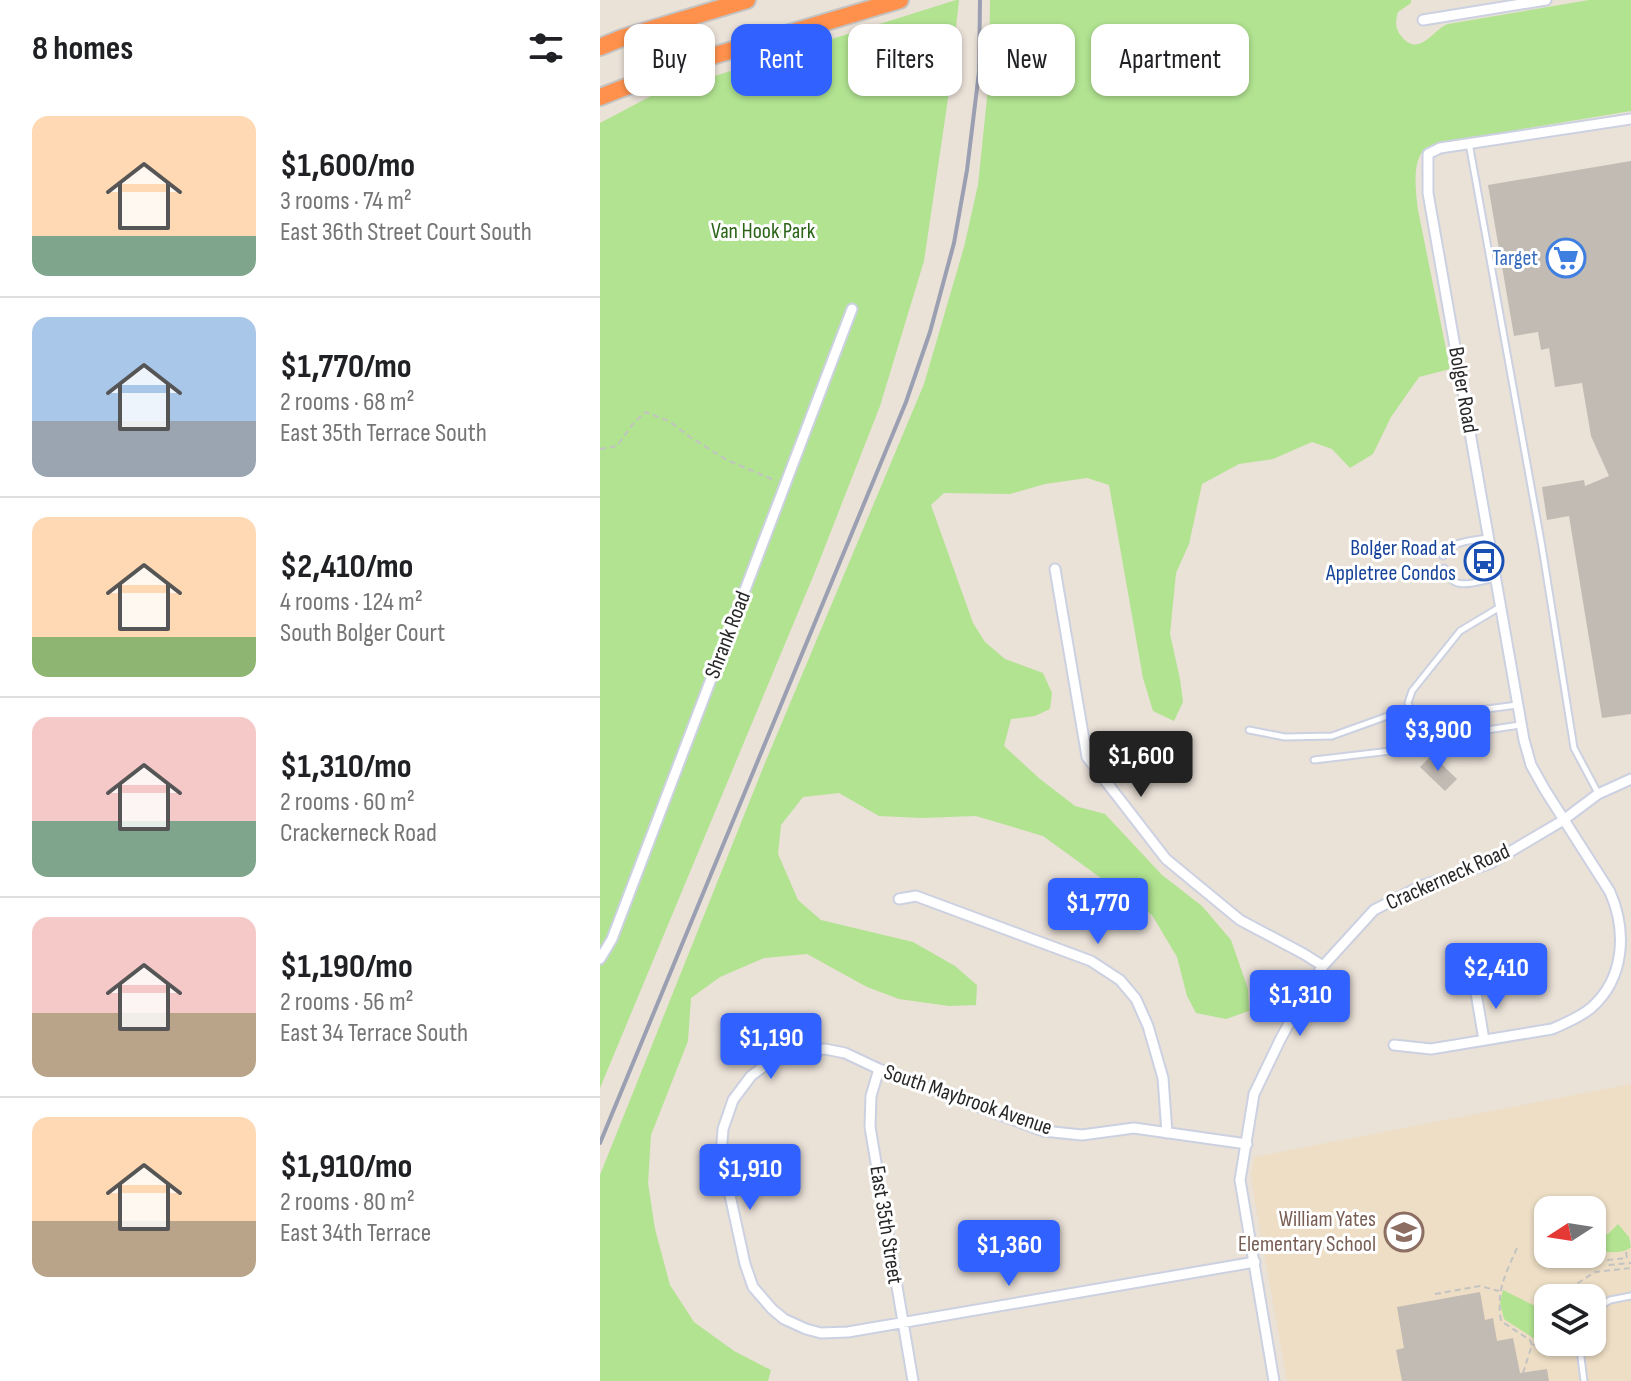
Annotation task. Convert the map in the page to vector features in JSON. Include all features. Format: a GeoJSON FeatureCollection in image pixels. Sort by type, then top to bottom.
{"type":"FeatureCollection","features":[{"type":"Feature","properties":{"kind":"highway"},"geometry":{"type":"LineString","coordinates":[[600,47],[747,0]]}},
{"type":"Feature","properties":{"kind":"highway"},"geometry":{"type":"LineString","coordinates":[[600,97],[682,65],[900,0]]}},
{"type":"Feature","properties":{"kind":"street"},"geometry":{"type":"LineString","coordinates":[[1423,20],[1546,0]]}},
{"type":"Feature","properties":{"kind":"street","name":"Bolger Road"},"geometry":{"type":"LineString","coordinates":[[1394,1045],[1431,1049],[1552,1029],[1592,1007],[1614,977],[1622,939],[1617,908],[1531,765],[1521,725],[1428,193],[1427,169],[1428,154],[1440,148],[1631,119]]}},
{"type":"Feature","properties":{"kind":"street","name":"Shrank Road"},"geometry":{"type":"LineString","coordinates":[[600,959],[612,939],[852,309]]}},
{"type":"Feature","properties":{"kind":"street"},"geometry":{"type":"LineString","coordinates":[[1055,569],[1087,757],[1166,859],[1240,920],[1323,966]]}},
{"type":"Feature","properties":{"kind":"street","name":"Crackerneck Road"},"geometry":{"type":"LineString","coordinates":[[1274,1381],[1240,1180],[1254,1094],[1280,1040],[1323,966],[1374,910],[1421,886],[1491,863],[1562,821],[1598,794],[1631,779]]}},
{"type":"Feature","properties":{"kind":"street"},"geometry":{"type":"LineString","coordinates":[[899,899],[916,896],[1091,961],[1120,980],[1136,999],[1148,1026],[1163,1078],[1167,1133]]}},
{"type":"Feature","properties":{"kind":"street"},"geometry":{"type":"LineString","coordinates":[[1475,987],[1484,1040]]}},
{"type":"Feature","properties":{"kind":"street","name":"South Maybrook Avenue"},"geometry":{"type":"LineString","coordinates":[[903,1323],[821,1333],[784,1319],[753,1287],[721,1154],[723,1129],[733,1100],[751,1076],[771,1061],[799,1051],[825,1049],[845,1053],[879,1069],[1043,1131],[1082,1135],[1134,1128],[1247,1144]]}},
{"type":"Feature","properties":{"kind":"street","name":"East 35th Street"},"geometry":{"type":"LineString","coordinates":[[879,1069],[871,1096],[870,1127],[913,1381]]}},
{"type":"Feature","properties":{"kind":"street"},"geometry":{"type":"LineString","coordinates":[[903,1323],[1255,1262]]}},
{"type":"Feature","properties":{"kind":"lane"},"geometry":{"type":"LineString","coordinates":[[1472,0],[1474,12]]}},
{"type":"Feature","properties":{"kind":"lane"},"geometry":{"type":"LineString","coordinates":[[1469,143],[1542,547],[1574,748],[1598,794]]}},
{"type":"Feature","properties":{"kind":"lane"},"geometry":{"type":"LineString","coordinates":[[1443,556],[1451,546],[1489,538]]}},
{"type":"Feature","properties":{"kind":"lane"},"geometry":{"type":"LineString","coordinates":[[1444,568],[1452,582],[1461,584],[1496,578]]}},
{"type":"Feature","properties":{"kind":"lane"},"geometry":{"type":"LineString","coordinates":[[1501,606],[1460,631],[1412,691],[1408,703],[1416,711],[1472,711],[1518,705]]}},
{"type":"Feature","properties":{"kind":"lane"},"geometry":{"type":"LineString","coordinates":[[1249,730],[1285,737],[1332,736],[1410,708]]}},
{"type":"Feature","properties":{"kind":"lane"},"geometry":{"type":"LineString","coordinates":[[1314,760],[1399,750],[1521,725]]}},
{"type":"Feature","properties":{"kind":"lane"},"geometry":{"type":"LineString","coordinates":[[1606,1302],[1631,1296]]}},
{"type":"Feature","properties":{"kind":"lane"},"geometry":{"type":"LineString","coordinates":[[1581,1356],[1584,1381]]}},
{"type":"Feature","properties":{"kind":"path"},"geometry":{"type":"LineString","coordinates":[[600,449],[617,446],[645,412],[669,421],[727,460],[785,485]]}},
{"type":"Feature","properties":{"kind":"path"},"geometry":{"type":"LineString","coordinates":[[1517,1248],[1501,1285],[1498,1305],[1501,1321],[1530,1340],[1532,1345],[1523,1373]]}},
{"type":"Feature","properties":{"kind":"path"},"geometry":{"type":"LineString","coordinates":[[1626,1252],[1627,1258],[1608,1260],[1609,1265],[1631,1266]]}},
{"type":"Feature","properties":{"kind":"path"},"geometry":{"type":"LineString","coordinates":[[1576,1284],[1595,1272],[1631,1266]]}},
{"type":"Feature","properties":{"kind":"path"},"geometry":{"type":"LineString","coordinates":[[1435,1294],[1480,1286],[1500,1291]]}},
{"type":"Feature","properties":{"kind":"shaded area","name":"William Yates Elementary School"},"geometry":{"type":"Polygon","coordinates":[[[1631,1084],[1631,1381],[1287,1381],[1251,1175],[1254,1157],[1631,1084]]]}},
{"type":"Feature","properties":{"kind":"green space","name":"Van Hook Park"},"geometry":{"type":"Polygon","coordinates":[[[956,0],[959,0],[956,24],[880,24],[956,0]]]}},
{"type":"Feature","properties":{"kind":"green space"},"geometry":{"type":"Polygon","coordinates":[[[990,0],[1411,0],[1398,12],[1396,25],[1402,37],[1415,45],[1448,24],[1589,0],[1631,0],[1631,111],[1440,143],[1421,153],[1416,177],[1418,210],[1450,369],[1419,377],[1391,417],[1373,454],[1350,468],[1332,449],[1312,442],[1273,459],[1239,464],[1202,484],[1189,544],[1176,573],[1170,634],[1183,702],[1174,721],[1153,711],[1143,678],[1109,485],[1087,478],[1045,484],[1010,494],[944,493],[931,505],[973,623],[985,642],[1005,659],[1043,673],[1052,693],[1050,709],[1035,716],[1011,719],[1004,746],[1075,806],[1105,814],[1162,875],[1202,906],[1231,940],[1248,989],[1249,1011],[1226,1019],[1196,1013],[1187,996],[1177,957],[1152,915],[1043,836],[976,816],[879,816],[839,793],[803,797],[781,825],[778,854],[798,900],[821,920],[913,942],[955,966],[977,985],[976,1005],[949,1006],[899,999],[867,987],[807,954],[764,958],[720,977],[691,998],[688,1041],[651,1135],[648,1183],[655,1229],[670,1285],[694,1322],[734,1351],[771,1370],[768,1381],[600,1381],[600,1175],[765,763],[924,384],[964,247],[978,185],[987,96],[1075,96],[1075,24],[990,24],[990,0]]]}},
{"type":"Feature","properties":{"kind":"green space","name":"Van Hook Park"},"geometry":{"type":"Polygon","coordinates":[[[848,34],[848,96],[948,96],[924,261],[880,406],[817,567],[600,1088],[600,123],[651,96],[715,96],[715,76],[731,71],[731,96],[832,96],[832,39],[848,34]]]}},
{"type":"Feature","properties":{"kind":"green space"},"geometry":{"type":"Polygon","coordinates":[[[1618,1224],[1629,1237],[1631,1247],[1606,1252],[1608,1234],[1618,1224]]]}},
{"type":"Feature","properties":{"kind":"green space"},"geometry":{"type":"Polygon","coordinates":[[[1503,1290],[1534,1306],[1534,1338],[1504,1319],[1500,1303],[1503,1290]]]}},
{"type":"Feature","properties":{"kind":"building","name":"Target"},"geometry":{"type":"Polygon","coordinates":[[[1631,161],[1631,714],[1602,718],[1569,516],[1547,520],[1542,487],[1584,480],[1585,486],[1609,476],[1591,436],[1582,383],[1555,387],[1549,348],[1541,350],[1538,332],[1514,336],[1488,185],[1631,161]]]}},
{"type":"Feature","properties":{"kind":"building"},"geometry":{"type":"Polygon","coordinates":[[[1432,755],[1457,779],[1445,791],[1420,767],[1432,755]]]}},
{"type":"Feature","properties":{"kind":"building"},"geometry":{"type":"Polygon","coordinates":[[[1480,1292],[1485,1320],[1493,1318],[1497,1341],[1513,1338],[1520,1373],[1547,1369],[1549,1381],[1402,1381],[1396,1350],[1404,1348],[1397,1307],[1480,1292]]]}},
{"type":"Feature","properties":{"kind":"railway"},"geometry":{"type":"LineString","coordinates":[[600,1143],[906,402],[930,332],[954,243],[967,170],[979,72],[980,0]]}},
{"type":"Feature","properties":{"kind":"place","name":"Target"},"geometry":{"type":"Point","coordinates":[1566,258]}},
{"type":"Feature","properties":{"kind":"place","name":"Bolger Road at Appletree Condos"},"geometry":{"type":"Point","coordinates":[1484,561]}},
{"type":"Feature","properties":{"kind":"place","name":"William Yates Elementary School"},"geometry":{"type":"Point","coordinates":[1404,1232]}}]}
